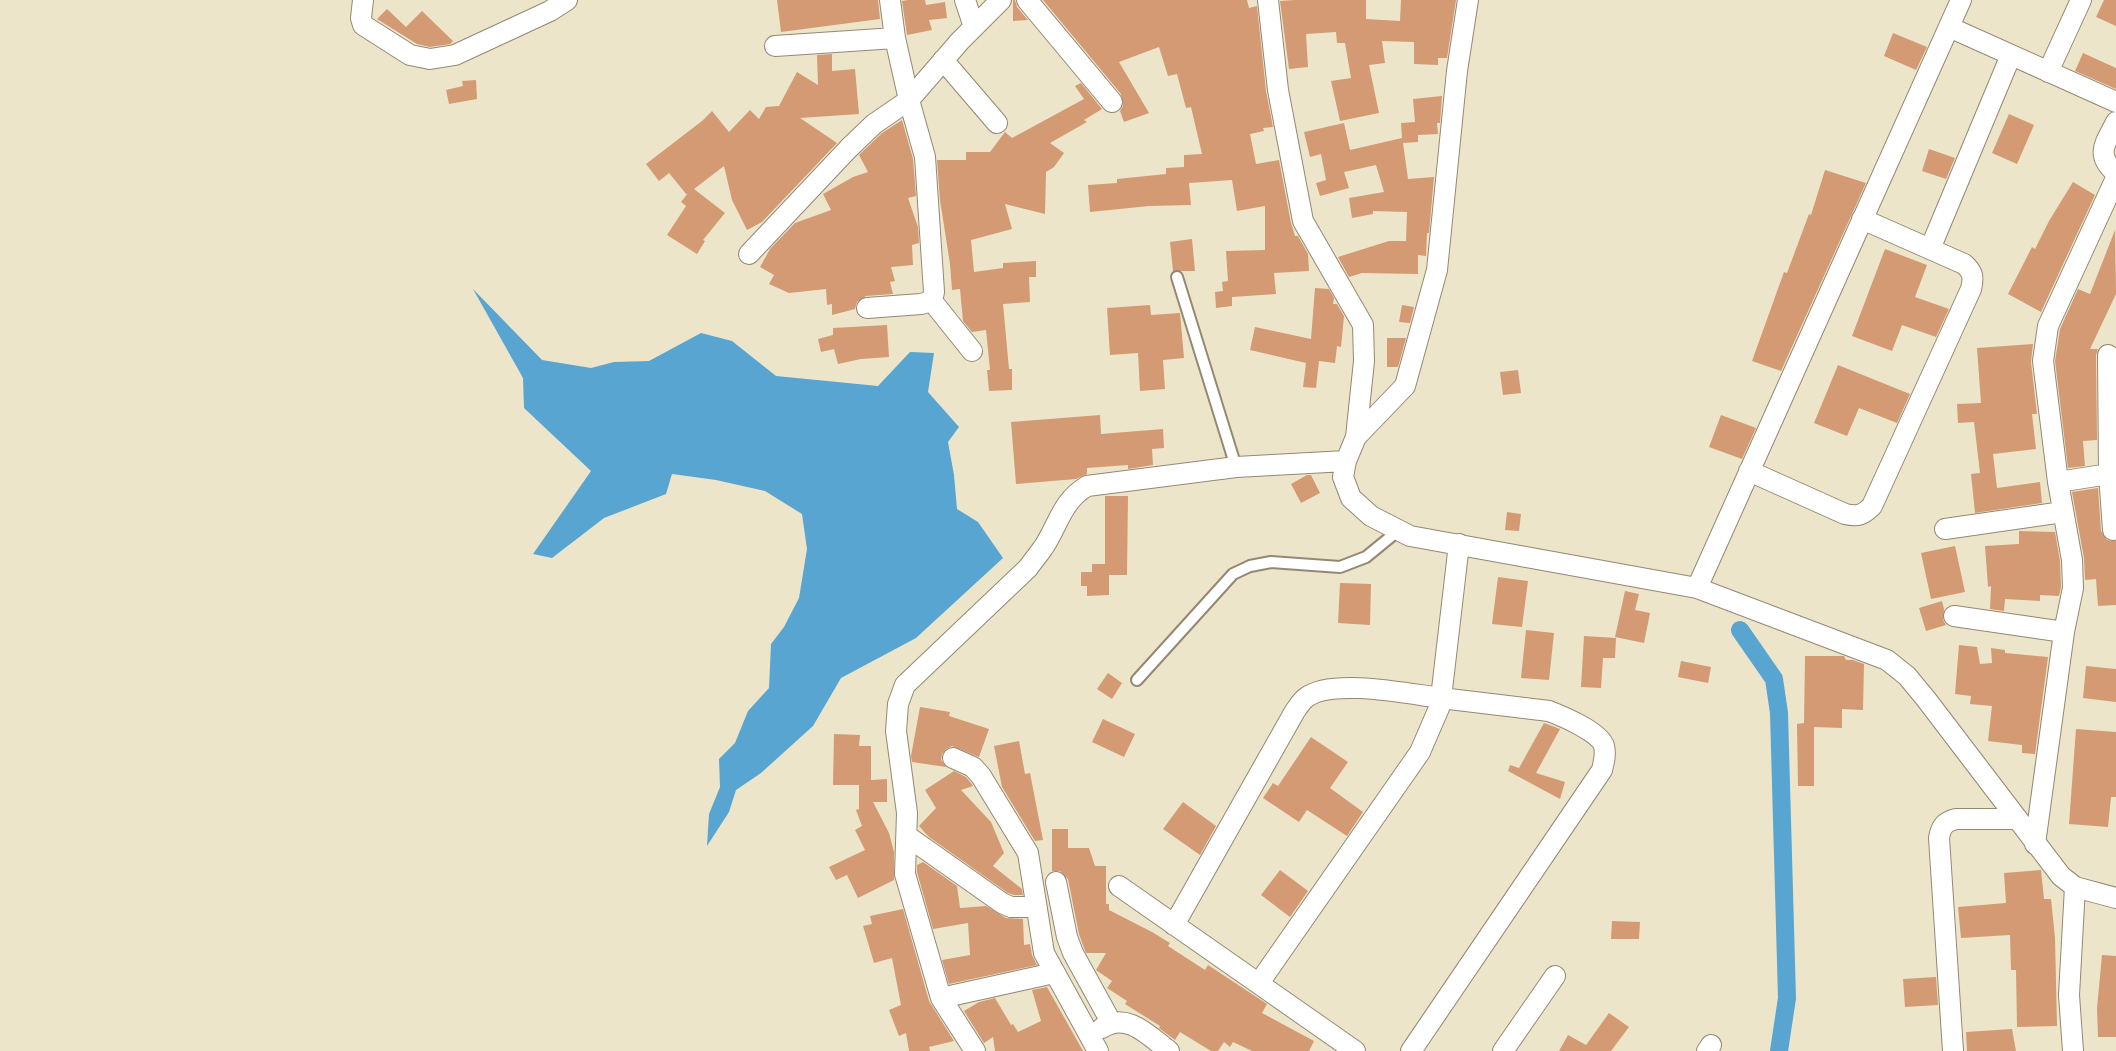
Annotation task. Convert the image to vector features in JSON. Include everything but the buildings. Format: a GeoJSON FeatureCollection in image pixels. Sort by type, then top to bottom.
{"type":"FeatureCollection","features":[{"type":"Feature","properties":{"kind":"street"},"geometry":{"type":"LineString","coordinates":[[363,0],[361,18],[363,25],[410,55],[430,59],[455,55],[550,11],[567,0]]}},
{"type":"Feature","properties":{"kind":"street"},"geometry":{"type":"LineString","coordinates":[[890,0],[895,38],[925,156],[934,292],[932,300]]}},
{"type":"Feature","properties":{"kind":"street"},"geometry":{"type":"LineString","coordinates":[[965,0],[974,27]]}},
{"type":"Feature","properties":{"kind":"street"},"geometry":{"type":"LineString","coordinates":[[749,254],[849,148],[874,124],[909,100],[943,60],[1001,0]]}},
{"type":"Feature","properties":{"kind":"street"},"geometry":{"type":"LineString","coordinates":[[1027,0],[1112,102]]}},
{"type":"Feature","properties":{"kind":"street"},"geometry":{"type":"LineString","coordinates":[[1268,0],[1278,90],[1303,221],[1363,326],[1364,361],[1356,437],[1346,461],[1343,477],[1350,498],[1371,516],[1410,536],[1697,588],[1887,660],[1907,676],[1926,699],[2061,876],[2075,887],[2116,898]]}},
{"type":"Feature","properties":{"kind":"street"},"geometry":{"type":"LineString","coordinates":[[1356,437],[1405,387],[1437,270],[1457,71],[1468,0]]}},
{"type":"Feature","properties":{"kind":"street"},"geometry":{"type":"LineString","coordinates":[[1697,588],[1961,0]]}},
{"type":"Feature","properties":{"kind":"street"},"geometry":{"type":"LineString","coordinates":[[2048,72],[2081,0]]}},
{"type":"Feature","properties":{"kind":"street"},"geometry":{"type":"LineString","coordinates":[[1949,27],[2116,102]]}},
{"type":"Feature","properties":{"kind":"street"},"geometry":{"type":"LineString","coordinates":[[775,46],[895,38]]}},
{"type":"Feature","properties":{"kind":"street"},"geometry":{"type":"LineString","coordinates":[[1930,249],[2011,55]]}},
{"type":"Feature","properties":{"kind":"street"},"geometry":{"type":"LineString","coordinates":[[943,60],[997,123]]}},
{"type":"Feature","properties":{"kind":"street"},"geometry":{"type":"LineString","coordinates":[[2116,122],[2103,148],[2106,165],[2116,173]]}},
{"type":"Feature","properties":{"kind":"street"},"geometry":{"type":"LineString","coordinates":[[2035,844],[2064,632],[2073,588],[2072,560],[2058,482],[2043,361],[2044,342],[2048,326],[2116,178]]}},
{"type":"Feature","properties":{"kind":"street"},"geometry":{"type":"LineString","coordinates":[[1749,471],[1845,514],[1855,516],[1864,514],[1872,506],[1971,289],[1974,278],[1971,270],[1964,264],[1862,219]]}},
{"type":"Feature","properties":{"kind":"street"},"geometry":{"type":"LineString","coordinates":[[867,308],[921,304],[932,300]]}},
{"type":"Feature","properties":{"kind":"street"},"geometry":{"type":"LineString","coordinates":[[932,300],[972,351]]}},
{"type":"Feature","properties":{"kind":"street"},"geometry":{"type":"LineString","coordinates":[[2108,355],[2109,474],[2113,530]]}},
{"type":"Feature","properties":{"kind":"street"},"geometry":{"type":"LineString","coordinates":[[972,1050],[942,998],[908,889],[905,862],[907,813],[896,731],[898,704],[905,685],[1028,567],[1043,548],[1074,494],[1088,486],[1236,467],[1346,461]]}},
{"type":"Feature","properties":{"kind":"street"},"geometry":{"type":"LineString","coordinates":[[2058,482],[2109,474]]}},
{"type":"Feature","properties":{"kind":"street"},"geometry":{"type":"LineString","coordinates":[[1946,529],[2063,512]]}},
{"type":"Feature","properties":{"kind":"street"},"geometry":{"type":"LineString","coordinates":[[1259,983],[1420,752],[1441,698],[1459,544]]}},
{"type":"Feature","properties":{"kind":"street"},"geometry":{"type":"LineString","coordinates":[[1954,616],[2064,632]]}},
{"type":"Feature","properties":{"kind":"street"},"geometry":{"type":"LineString","coordinates":[[1174,925],[1295,711],[1307,697],[1322,690],[1346,687],[1549,711],[1563,716],[1598,737],[1604,745],[1605,756],[1602,770],[1411,1051]]}},
{"type":"Feature","properties":{"kind":"street"},"geometry":{"type":"LineString","coordinates":[[953,758],[973,767],[981,776],[1028,853],[1044,953],[1094,1044],[1111,1022],[1121,1021],[1131,1024],[1169,1051]]}},
{"type":"Feature","properties":{"kind":"street"},"geometry":{"type":"LineString","coordinates":[[1953,1051],[1940,829],[1947,822],[1956,819],[2016,819]]}},
{"type":"Feature","properties":{"kind":"street"},"geometry":{"type":"LineString","coordinates":[[907,836],[1002,903],[1011,907],[1036,907]]}},
{"type":"Feature","properties":{"kind":"street"},"geometry":{"type":"LineString","coordinates":[[1056,882],[1067,937],[1073,953],[1111,1022]]}},
{"type":"Feature","properties":{"kind":"street"},"geometry":{"type":"LineString","coordinates":[[1119,886],[1355,1051]]}},
{"type":"Feature","properties":{"kind":"street"},"geometry":{"type":"LineString","coordinates":[[2073,1051],[2069,995],[2075,887]]}},
{"type":"Feature","properties":{"kind":"street"},"geometry":{"type":"LineString","coordinates":[[942,998],[1054,973]]}},
{"type":"Feature","properties":{"kind":"street"},"geometry":{"type":"LineString","coordinates":[[1503,1051],[1555,976]]}},
{"type":"Feature","properties":{"kind":"lane"},"geometry":{"type":"LineString","coordinates":[[1177,277],[1236,467]]}},
{"type":"Feature","properties":{"kind":"lane"},"geometry":{"type":"LineString","coordinates":[[1137,680],[1233,574],[1250,566],[1271,562],[1340,567],[1366,557],[1399,530]]}},
{"type":"Feature","properties":{"kind":"water"},"geometry":{"type":"Polygon","coordinates":[[[473,289],[542,360],[591,368],[614,362],[649,361],[701,333],[732,341],[776,376],[878,386],[910,352],[934,353],[928,392],[959,427],[948,442],[957,509],[978,522],[1003,558],[916,638],[841,678],[813,726],[761,773],[736,790],[729,812],[707,846],[709,814],[720,787],[719,759],[735,743],[748,711],[769,688],[771,644],[784,627],[799,598],[807,549],[802,514],[765,491],[716,480],[672,474],[666,494],[604,518],[552,558],[533,554],[591,471],[524,408],[523,378],[473,289]]]}},
{"type":"Feature","properties":{"kind":"waterway"},"geometry":{"type":"LineString","coordinates":[[1740,630],[1774,679],[1779,713],[1787,998],[1779,1051]]}}]}
